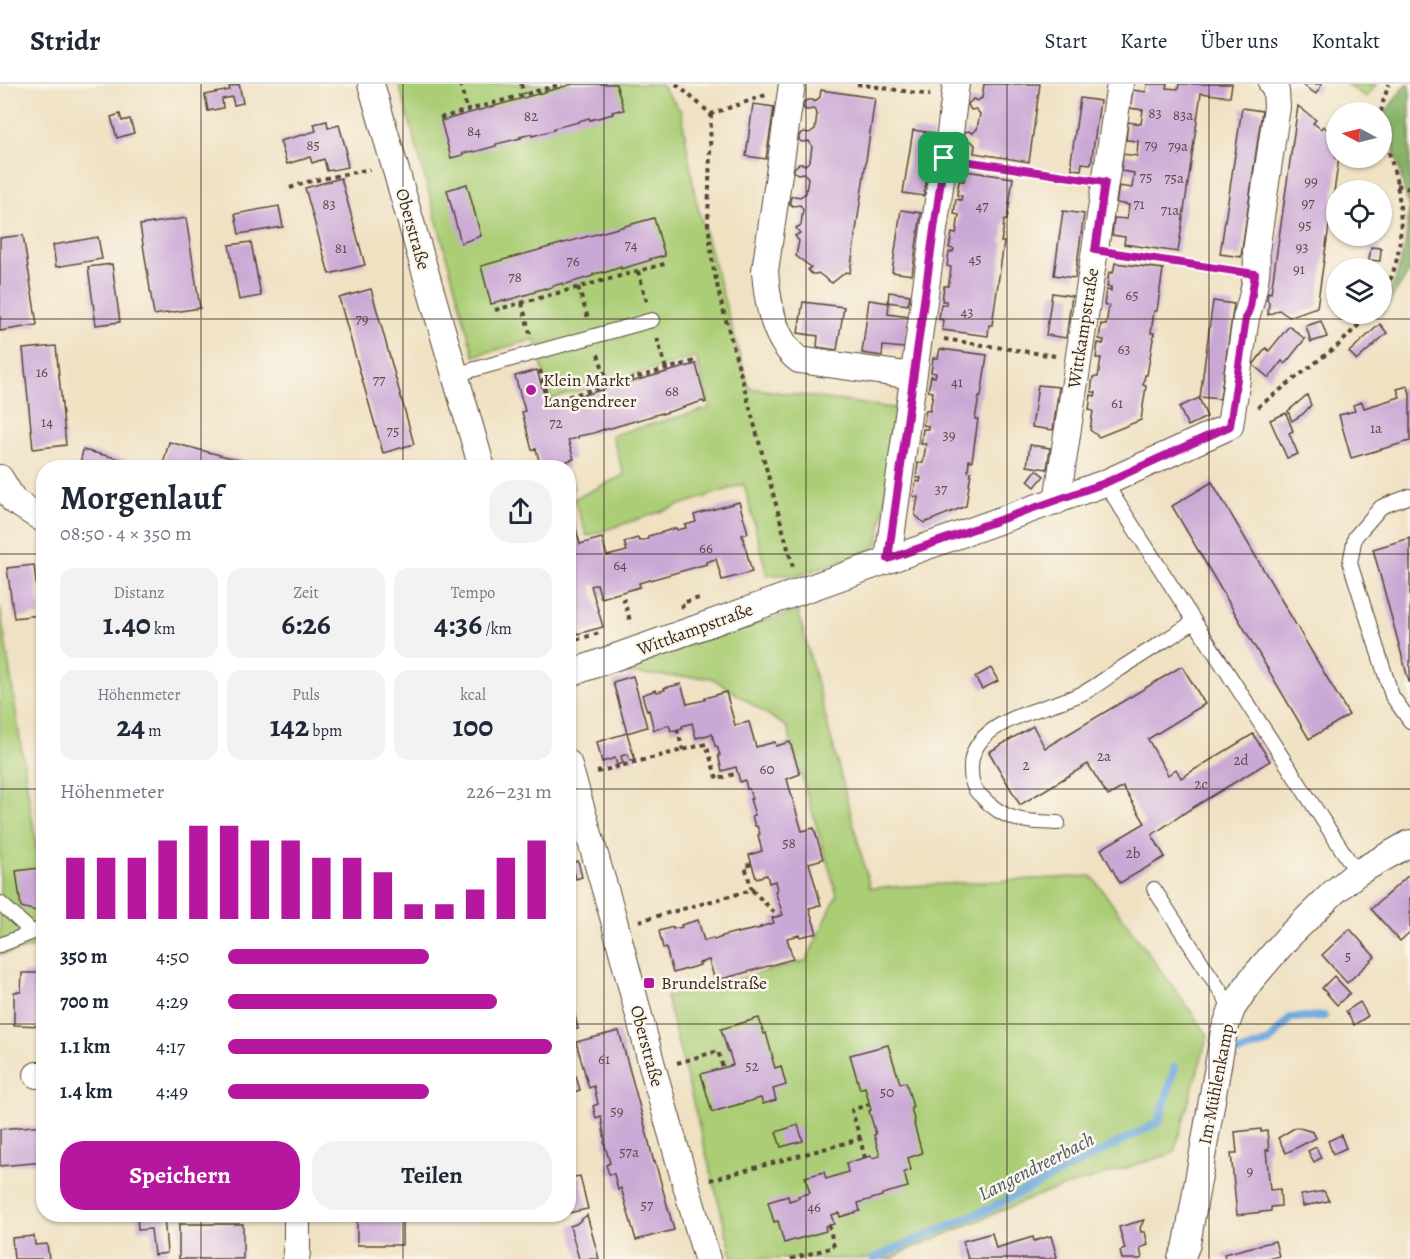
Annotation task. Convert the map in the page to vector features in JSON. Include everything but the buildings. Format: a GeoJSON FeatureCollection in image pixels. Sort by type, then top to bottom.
{"type":"FeatureCollection","features":[{"type":"Feature","properties":{"kind":"street","name":"Oberstraße"},"geometry":{"type":"LineString","coordinates":[[371,84],[480,460]]}},
{"type":"Feature","properties":{"kind":"street"},"geometry":{"type":"LineString","coordinates":[[792,84],[765,272],[767,293],[778,332],[791,354],[799,360],[913,376]]}},
{"type":"Feature","properties":{"kind":"street","name":"Wittkampstraße"},"geometry":{"type":"LineString","coordinates":[[1057,501],[1120,84]]}},
{"type":"Feature","properties":{"kind":"street"},"geometry":{"type":"LineString","coordinates":[[1230,426],[1255,274],[1256,251],[1276,107],[1276,91],[1272,84]]}},
{"type":"Feature","properties":{"kind":"street"},"geometry":{"type":"LineString","coordinates":[[888,559],[944,158],[956,92]]}},
{"type":"Feature","properties":{"kind":"street","name":"Wittkampstraße"},"geometry":{"type":"LineString","coordinates":[[576,671],[1057,501],[1105,483],[1230,426]]}},
{"type":"Feature","properties":{"kind":"street"},"geometry":{"type":"LineString","coordinates":[[0,478],[14,501],[36,515]]}},
{"type":"Feature","properties":{"kind":"street","name":"Oberstraße"},"geometry":{"type":"LineString","coordinates":[[576,787],[707,1259]]}},
{"type":"Feature","properties":{"kind":"street","name":"Im Mühlenkamp"},"geometry":{"type":"LineString","coordinates":[[1181,1259],[1187,1244],[1224,1031],[1232,1009],[1251,980],[1288,937],[1334,892],[1357,873],[1410,843]]}},
{"type":"Feature","properties":{"kind":"street"},"geometry":{"type":"LineString","coordinates":[[296,1259],[297,1222]]}},
{"type":"Feature","properties":{"kind":"lane"},"geometry":{"type":"LineString","coordinates":[[454,375],[652,320]]}},
{"type":"Feature","properties":{"kind":"lane"},"geometry":{"type":"LineString","coordinates":[[1105,483],[1357,873]]}},
{"type":"Feature","properties":{"kind":"lane"},"geometry":{"type":"LineString","coordinates":[[1410,496],[1381,507],[1355,537],[1350,563],[1392,696],[1410,721]]}},
{"type":"Feature","properties":{"kind":"lane"},"geometry":{"type":"LineString","coordinates":[[1059,823],[1028,822],[1007,817],[988,804],[977,792],[971,779],[970,762],[976,746],[990,731],[1027,712],[1083,693],[1194,622]]}},
{"type":"Feature","properties":{"kind":"lane"},"geometry":{"type":"LineString","coordinates":[[1155,889],[1232,1009]]}},
{"type":"Feature","properties":{"kind":"lane"},"geometry":{"type":"LineString","coordinates":[[0,903],[36,929]]}},
{"type":"Feature","properties":{"kind":"lane"},"geometry":{"type":"LineString","coordinates":[[0,945],[36,931]]}},
{"type":"Feature","properties":{"kind":"path"},"geometry":{"type":"LineString","coordinates":[[460,84],[467,110]]}},
{"type":"Feature","properties":{"kind":"path"},"geometry":{"type":"LineString","coordinates":[[522,84],[524,94]]}},
{"type":"Feature","properties":{"kind":"path"},"geometry":{"type":"LineString","coordinates":[[440,118],[562,84]]}},
{"type":"Feature","properties":{"kind":"path"},"geometry":{"type":"LineString","coordinates":[[676,84],[711,114]]}},
{"type":"Feature","properties":{"kind":"path"},"geometry":{"type":"LineString","coordinates":[[711,114],[792,84]]}},
{"type":"Feature","properties":{"kind":"path"},"geometry":{"type":"LineString","coordinates":[[856,84],[956,92]]}},
{"type":"Feature","properties":{"kind":"path"},"geometry":{"type":"LineString","coordinates":[[1383,102],[1389,84]]}},
{"type":"Feature","properties":{"kind":"path"},"geometry":{"type":"LineString","coordinates":[[711,114],[708,223],[713,266],[800,591]]}},
{"type":"Feature","properties":{"kind":"path"},"geometry":{"type":"LineString","coordinates":[[944,158],[1105,182]]}},
{"type":"Feature","properties":{"kind":"path"},"geometry":{"type":"LineString","coordinates":[[290,188],[307,182],[394,164]]}},
{"type":"Feature","properties":{"kind":"path"},"geometry":{"type":"LineString","coordinates":[[1392,165],[1397,185],[1401,232],[1397,260],[1392,275]]}},
{"type":"Feature","properties":{"kind":"path"},"geometry":{"type":"LineString","coordinates":[[1397,185],[1410,189]]}},
{"type":"Feature","properties":{"kind":"path"},"geometry":{"type":"LineString","coordinates":[[1095,250],[1255,274]]}},
{"type":"Feature","properties":{"kind":"path"},"geometry":{"type":"LineString","coordinates":[[495,310],[668,263]]}},
{"type":"Feature","properties":{"kind":"path"},"geometry":{"type":"LineString","coordinates":[[1230,426],[1318,362],[1359,324]]}},
{"type":"Feature","properties":{"kind":"path"},"geometry":{"type":"LineString","coordinates":[[920,336],[1078,359]]}},
{"type":"Feature","properties":{"kind":"path"},"geometry":{"type":"LineString","coordinates":[[548,402],[695,361]]}},
{"type":"Feature","properties":{"kind":"path"},"geometry":{"type":"LineString","coordinates":[[622,598],[632,624]]}},
{"type":"Feature","properties":{"kind":"path"},"geometry":{"type":"LineString","coordinates":[[677,729],[683,750]]}},
{"type":"Feature","properties":{"kind":"path"},"geometry":{"type":"LineString","coordinates":[[576,769],[706,744],[717,779],[738,773]]}},
{"type":"Feature","properties":{"kind":"path"},"geometry":{"type":"LineString","coordinates":[[752,864],[745,866],[752,890],[778,916]]}},
{"type":"Feature","properties":{"kind":"path"},"geometry":{"type":"LineString","coordinates":[[661,915],[752,890]]}},
{"type":"Feature","properties":{"kind":"path"},"geometry":{"type":"LineString","coordinates":[[653,1069],[718,1051],[723,1068]]}},
{"type":"Feature","properties":{"kind":"path"},"geometry":{"type":"LineString","coordinates":[[865,1158],[852,1110],[869,1104]]}},
{"type":"Feature","properties":{"kind":"path"},"geometry":{"type":"LineString","coordinates":[[686,1186],[860,1139]]}},
{"type":"Feature","properties":{"kind":"path"},"geometry":{"type":"LineString","coordinates":[[791,1259],[834,1247],[829,1225]]}},
{"type":"Feature","properties":{"kind":"green space"},"geometry":{"type":"Polygon","coordinates":[[[399,84],[660,84],[681,111],[696,200],[749,388],[899,409],[879,539],[875,548],[801,575],[767,575],[744,484],[587,536],[576,505],[576,498],[624,475],[612,435],[710,408],[696,357],[550,399],[535,339],[474,356],[399,84]]]}},
{"type":"Feature","properties":{"kind":"green space"},"geometry":{"type":"Polygon","coordinates":[[[1346,84],[1376,84],[1367,98],[1346,84]]]}},
{"type":"Feature","properties":{"kind":"green space"},"geometry":{"type":"Polygon","coordinates":[[[1406,84],[1410,84],[1410,271],[1392,298],[1392,287],[1405,246],[1409,208],[1392,141],[1392,103],[1406,84]]]}},
{"type":"Feature","properties":{"kind":"green space"},"geometry":{"type":"Polygon","coordinates":[[[0,606],[36,844],[36,947],[0,955],[0,606]]]}},
{"type":"Feature","properties":{"kind":"green space"},"geometry":{"type":"Polygon","coordinates":[[[798,611],[870,888],[1092,876],[1208,1035],[1174,1153],[1039,1195],[901,1253],[892,1259],[733,1259],[666,997],[806,961],[837,895],[787,727],[712,678],[610,673],[610,667],[798,611]]]}},
{"type":"Feature","properties":{"kind":"waterway","name":"Langendreerbach"},"geometry":{"type":"LineString","coordinates":[[1239,1052],[1269,1042],[1290,1018],[1324,1016]]}},
{"type":"Feature","properties":{"kind":"waterway","name":"Langendreerbach"},"geometry":{"type":"LineString","coordinates":[[873,1259],[991,1208],[1159,1122],[1175,1067]]}},
{"type":"Feature","properties":{"kind":"place","name":"Klein Markt Langendreer"},"geometry":{"type":"Point","coordinates":[531,390]}},
{"type":"Feature","properties":{"kind":"place","name":"Brundelstraße"},"geometry":{"type":"Point","coordinates":[649,983]}},
{"type":"Feature","properties":{"kind":"route"},"geometry":{"type":"LineString","coordinates":[[944,158],[1105,182],[1095,250],[1255,274],[1230,426],[1105,483],[888,559],[920,336],[944,158]]}}]}
